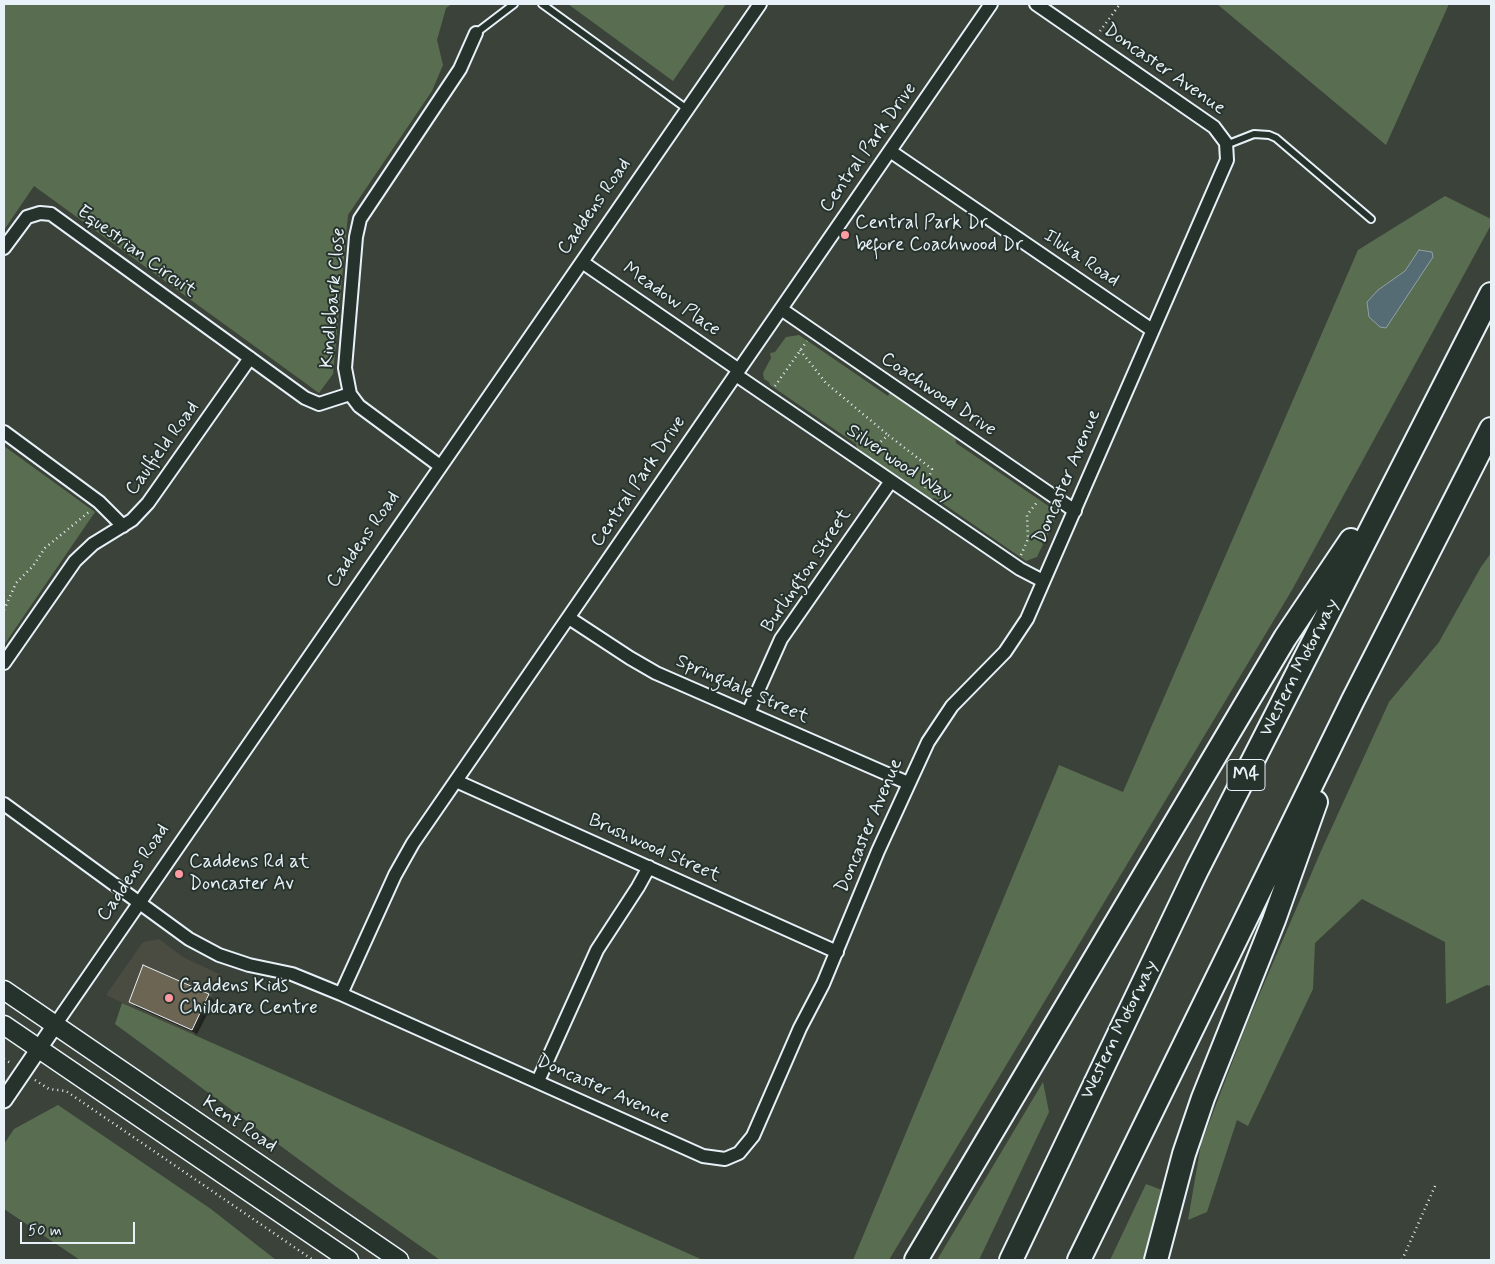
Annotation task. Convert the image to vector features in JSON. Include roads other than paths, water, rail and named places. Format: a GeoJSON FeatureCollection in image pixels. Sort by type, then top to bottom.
{"type":"FeatureCollection","features":[{"type":"Feature","properties":{"kind":"highway","name":"Western Motorway"},"geometry":{"type":"LineString","coordinates":[[1011,1260],[1197,870],[1491,294]]}},
{"type":"Feature","properties":{"kind":"highway"},"geometry":{"type":"LineString","coordinates":[[1079,1260],[1353,700],[1491,429]]}},
{"type":"Feature","properties":{"kind":"highway"},"geometry":{"type":"LineString","coordinates":[[916,1260],[1285,638],[1405,460]]}},
{"type":"Feature","properties":{"kind":"highway"},"geometry":{"type":"LineString","coordinates":[[1156,1260],[1184,1154],[1203,1098],[1274,920],[1353,700]]}},
{"type":"Feature","properties":{"kind":"main road","name":"Kent Road"},"geometry":{"type":"LineString","coordinates":[[4,990],[399,1260]]}},
{"type":"Feature","properties":{"kind":"main road"},"geometry":{"type":"LineString","coordinates":[[4,1026],[348,1260]]}},
{"type":"Feature","properties":{"kind":"street","name":"Caddens Road"},"geometry":{"type":"LineString","coordinates":[[4,1100],[138,903],[760,4]]}},
{"type":"Feature","properties":{"kind":"street","name":"Central Park Drive"},"geometry":{"type":"LineString","coordinates":[[342,994],[400,863],[991,4]]}},
{"type":"Feature","properties":{"kind":"street","name":"Doncaster Avenue"},"geometry":{"type":"LineString","coordinates":[[4,804],[189,939],[218,955],[249,965],[292,974],[342,994],[705,1157],[717,1160],[732,1157],[745,1148],[800,1028],[819,994],[908,783],[928,742],[944,717],[992,667],[1017,635],[1075,511],[1224,167],[1227,153],[1226,145],[1220,132],[1036,4]]}},
{"type":"Feature","properties":{"kind":"street","name":"Kindlebark Close"},"geometry":{"type":"LineString","coordinates":[[440,466],[364,410],[350,394],[345,368],[356,237],[360,219],[460,69],[476,32]]}},
{"type":"Feature","properties":{"kind":"street","name":"Iluka Road"},"geometry":{"type":"LineString","coordinates":[[890,151],[1152,330]]}},
{"type":"Feature","properties":{"kind":"street","name":"Equestrian Circuit"},"geometry":{"type":"LineString","coordinates":[[4,248],[27,218],[40,213],[51,214],[250,358]]}},
{"type":"Feature","properties":{"kind":"street","name":"Meadow Place"},"geometry":{"type":"LineString","coordinates":[[582,262],[737,372]]}},
{"type":"Feature","properties":{"kind":"street","name":"Coachwood Drive"},"geometry":{"type":"LineString","coordinates":[[781,309],[1075,511]]}},
{"type":"Feature","properties":{"kind":"street"},"geometry":{"type":"LineString","coordinates":[[250,358],[312,402],[326,403],[350,394]]}},
{"type":"Feature","properties":{"kind":"street","name":"Caulfield Road"},"geometry":{"type":"LineString","coordinates":[[4,663],[75,561],[93,544],[123,526],[148,503],[250,358]]}},
{"type":"Feature","properties":{"kind":"street","name":"Silverwood Way"},"geometry":{"type":"LineString","coordinates":[[737,372],[891,481],[1020,569],[1043,581]]}},
{"type":"Feature","properties":{"kind":"street"},"geometry":{"type":"LineString","coordinates":[[4,432],[99,502],[123,526]]}},
{"type":"Feature","properties":{"kind":"street","name":"Burlington Street"},"geometry":{"type":"LineString","coordinates":[[748,713],[788,628],[891,481]]}},
{"type":"Feature","properties":{"kind":"street","name":"Springdale Street"},"geometry":{"type":"LineString","coordinates":[[569,618],[642,666],[908,783]]}},
{"type":"Feature","properties":{"kind":"street","name":"Brushwood Street"},"geometry":{"type":"LineString","coordinates":[[456,781],[837,952]]}},
{"type":"Feature","properties":{"kind":"street"},"geometry":{"type":"LineString","coordinates":[[538,1082],[597,950],[649,867]]}},
{"type":"Feature","properties":{"kind":"lane"},"geometry":{"type":"LineString","coordinates":[[476,32],[514,4]]}},
{"type":"Feature","properties":{"kind":"lane"},"geometry":{"type":"LineString","coordinates":[[542,4],[687,109]]}},
{"type":"Feature","properties":{"kind":"lane"},"geometry":{"type":"LineString","coordinates":[[1226,145],[1254,134],[1276,138],[1371,218]]}},
{"type":"Feature","properties":{"kind":"water"},"geometry":{"type":"Polygon","coordinates":[[[1419,250],[1432,252],[1433,257],[1386,328],[1380,327],[1369,317],[1367,302],[1378,290],[1405,271],[1419,250]]]}},
{"type":"Feature","properties":{"kind":"place","name":"Central Park Dr before Coachwood Dr"},"geometry":{"type":"Point","coordinates":[845,235]}},
{"type":"Feature","properties":{"kind":"place","name":"Caddens Rd at Doncaster Av"},"geometry":{"type":"Point","coordinates":[179,874]}},
{"type":"Feature","properties":{"kind":"place","name":"Caddens Kids Childcare Centre"},"geometry":{"type":"Point","coordinates":[169,998]}}]}
